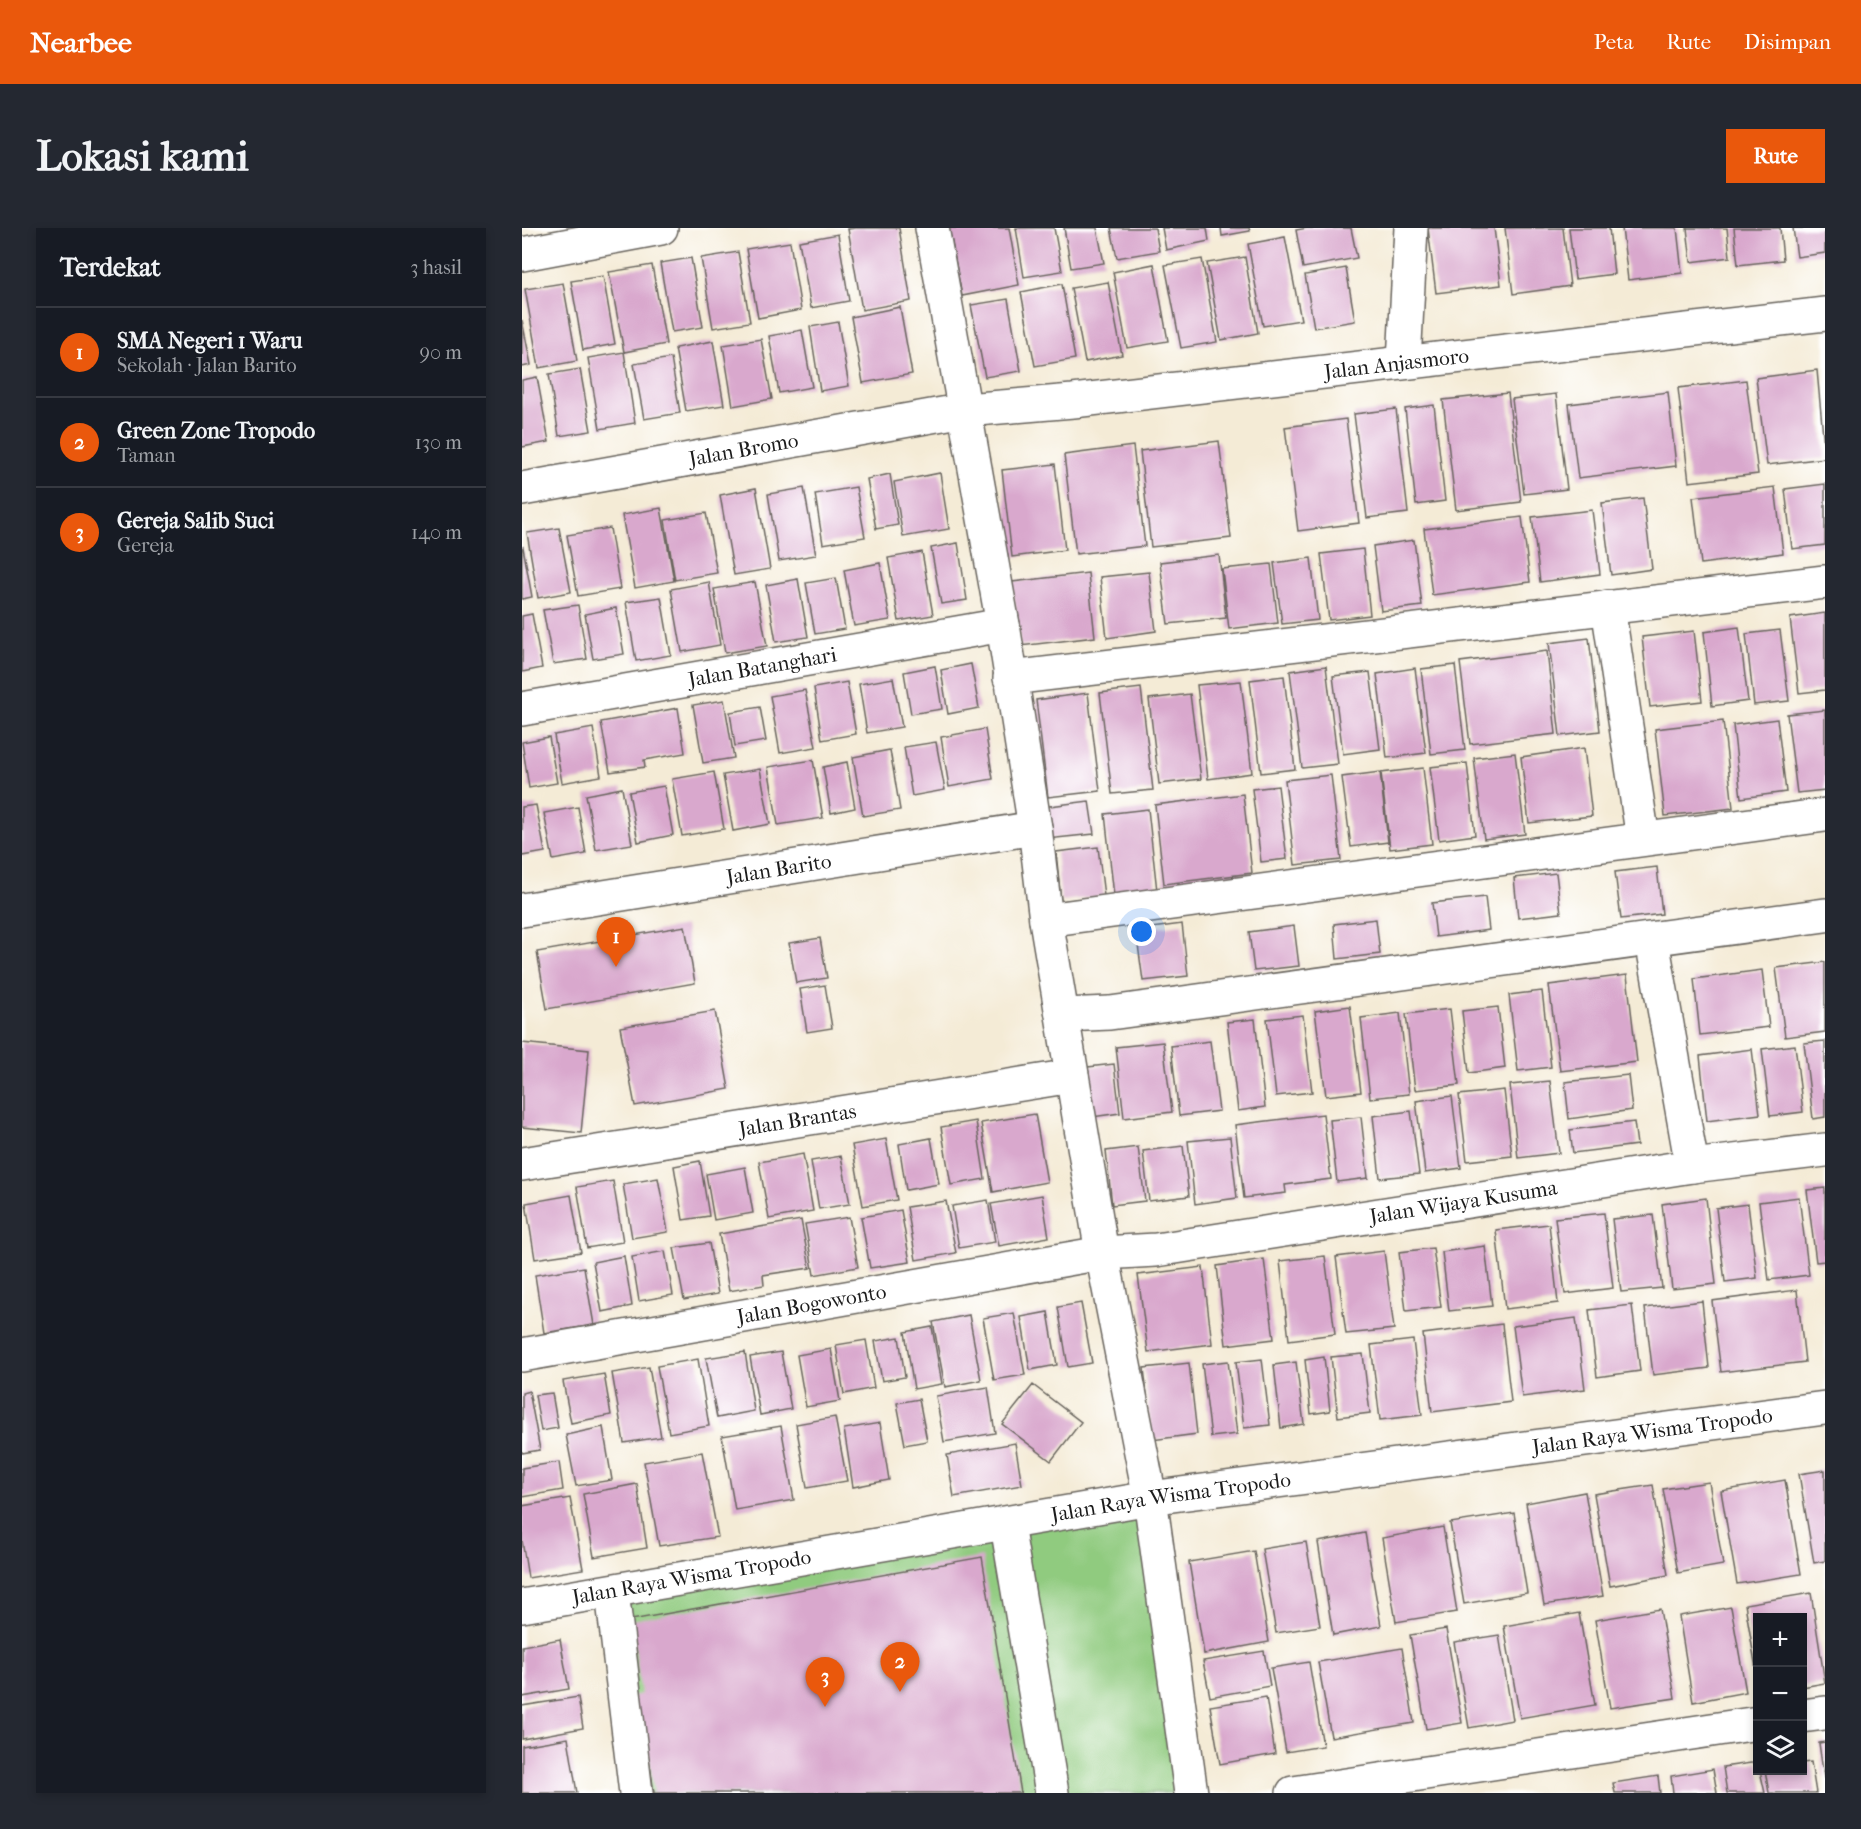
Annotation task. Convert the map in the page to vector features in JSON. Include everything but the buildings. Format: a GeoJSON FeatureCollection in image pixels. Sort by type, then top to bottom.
{"type":"FeatureCollection","features":[{"type":"Feature","properties":{"kind":"street"},"geometry":{"type":"LineString","coordinates":[[522,254],[661,228]]}},
{"type":"Feature","properties":{"kind":"street"},"geometry":{"type":"LineString","coordinates":[[932,228],[1004,625],[1010,678],[1035,828],[1046,920],[1102,1253],[1150,1498],[1191,1793]]}},
{"type":"Feature","properties":{"kind":"street"},"geometry":{"type":"LineString","coordinates":[[1404,362],[1411,228]]}},
{"type":"Feature","properties":{"kind":"street","name":"Jalan Anjasmoro"},"geometry":{"type":"LineString","coordinates":[[965,410],[1072,401],[1825,314]]}},
{"type":"Feature","properties":{"kind":"street","name":"Jalan Bromo"},"geometry":{"type":"LineString","coordinates":[[522,489],[965,410]]}},
{"type":"Feature","properties":{"kind":"street"},"geometry":{"type":"LineString","coordinates":[[1010,678],[1825,582]]}},
{"type":"Feature","properties":{"kind":"street"},"geometry":{"type":"LineString","coordinates":[[1608,608],[1643,839]]}},
{"type":"Feature","properties":{"kind":"street","name":"Jalan Batanghari"},"geometry":{"type":"LineString","coordinates":[[522,709],[1004,625]]}},
{"type":"Feature","properties":{"kind":"street"},"geometry":{"type":"LineString","coordinates":[[1046,920],[1825,815]]}},
{"type":"Feature","properties":{"kind":"street","name":"Jalan Barito"},"geometry":{"type":"LineString","coordinates":[[522,910],[1035,828]]}},
{"type":"Feature","properties":{"kind":"street"},"geometry":{"type":"LineString","coordinates":[[1063,1015],[1110,1012],[1825,915]]}},
{"type":"Feature","properties":{"kind":"street"},"geometry":{"type":"LineString","coordinates":[[1652,940],[1692,1166]]}},
{"type":"Feature","properties":{"kind":"street","name":"Jalan Brantas"},"geometry":{"type":"LineString","coordinates":[[522,1164],[1072,1076]]}},
{"type":"Feature","properties":{"kind":"street","name":"Jalan Wijaya Kusuma"},"geometry":{"type":"LineString","coordinates":[[1102,1253],[1156,1250],[1692,1166],[1825,1150]]}},
{"type":"Feature","properties":{"kind":"street","name":"Jalan Bogowonto"},"geometry":{"type":"LineString","coordinates":[[522,1355],[1102,1253]]}},
{"type":"Feature","properties":{"kind":"street","name":"Jalan Raya Wisma Tropodo"},"geometry":{"type":"LineString","coordinates":[[522,1606],[1007,1525],[1150,1498],[1825,1408]]}},
{"type":"Feature","properties":{"kind":"street"},"geometry":{"type":"LineString","coordinates":[[1007,1525],[1052,1793]]}},
{"type":"Feature","properties":{"kind":"street"},"geometry":{"type":"LineString","coordinates":[[612,1592],[636,1793]]}},
{"type":"Feature","properties":{"kind":"street"},"geometry":{"type":"LineString","coordinates":[[1807,1715],[1825,1713]]}},
{"type":"Feature","properties":{"kind":"street"},"geometry":{"type":"LineString","coordinates":[[1293,1793],[1753,1724]]}},
{"type":"Feature","properties":{"kind":"green space"},"geometry":{"type":"Polygon","coordinates":[[[1150,1498],[1191,1793],[636,1793],[612,1592],[1150,1498]]]}},
{"type":"Feature","properties":{"kind":"place","name":"SMA Negeri 1 Waru"},"geometry":{"type":"Point","coordinates":[616,967]}},
{"type":"Feature","properties":{"kind":"place","name":"Green Zone Tropodo"},"geometry":{"type":"Point","coordinates":[900,1692]}},
{"type":"Feature","properties":{"kind":"place","name":"Gereja Salib Suci"},"geometry":{"type":"Point","coordinates":[825,1707]}}]}
